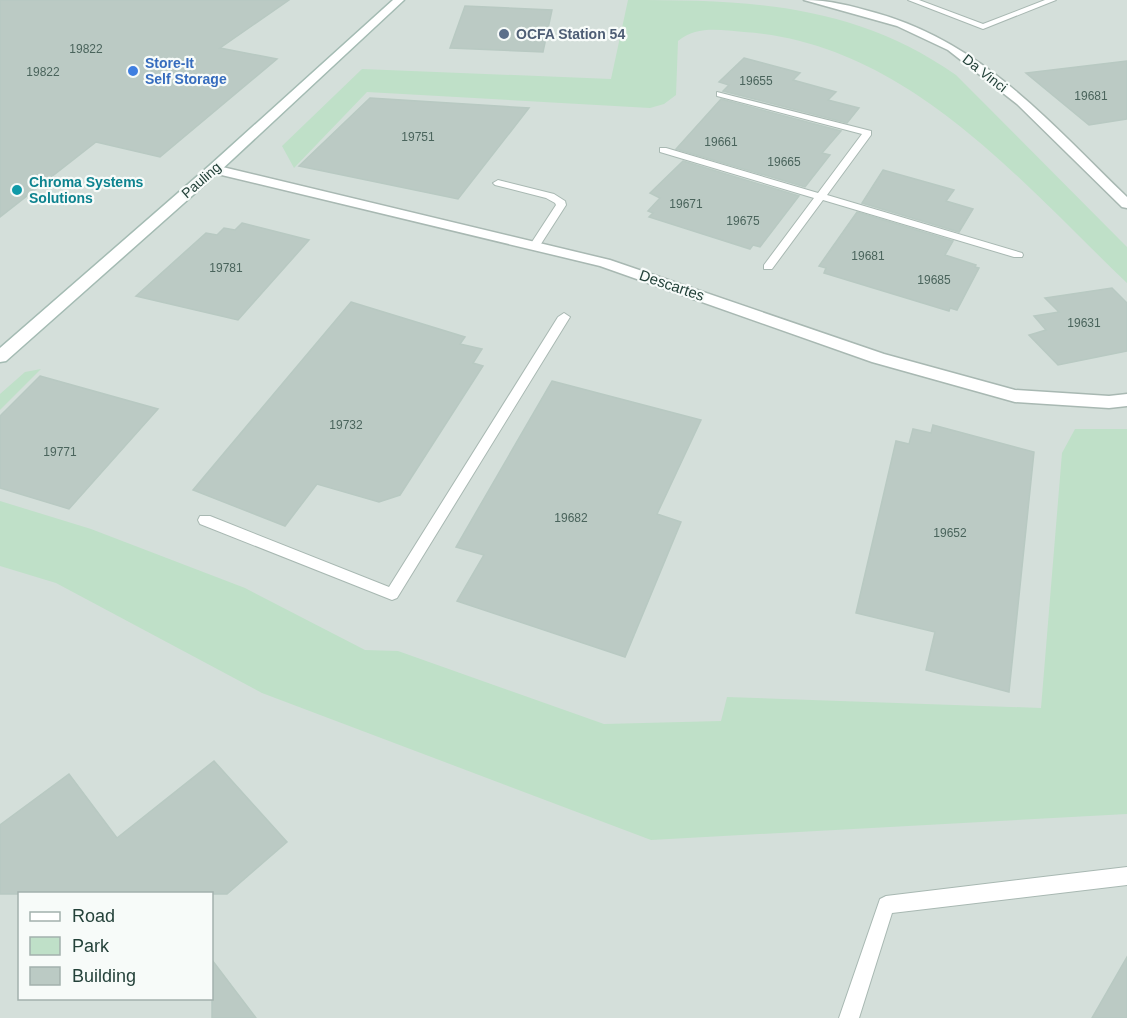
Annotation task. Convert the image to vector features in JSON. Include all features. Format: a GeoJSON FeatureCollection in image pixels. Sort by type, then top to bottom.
{"type":"FeatureCollection","features":[{"type":"Feature","properties":{"kind":"street","name":"Pauling"},"geometry":{"type":"LineString","coordinates":[[0,357],[214,169],[399,0]]}},
{"type":"Feature","properties":{"kind":"street","name":"Da Vinci"},"geometry":{"type":"LineString","coordinates":[[809,0],[862,11],[892,21],[950,47],[1002,84],[1127,204]]}},
{"type":"Feature","properties":{"kind":"street","name":"Descartes"},"geometry":{"type":"LineString","coordinates":[[214,169],[605,263],[879,358],[964,384],[1015,396],[1109,402],[1127,400]]}},
{"type":"Feature","properties":{"kind":"lane"},"geometry":{"type":"LineString","coordinates":[[912,0],[983,27],[1052,0]]}},
{"type":"Feature","properties":{"kind":"lane"},"geometry":{"type":"LineString","coordinates":[[720,94],[868,133],[768,267]]}},
{"type":"Feature","properties":{"kind":"lane"},"geometry":{"type":"LineString","coordinates":[[663,150],[1018,255]]}},
{"type":"Feature","properties":{"kind":"lane"},"geometry":{"type":"LineString","coordinates":[[498,183],[550,196],[560,201],[561,205],[535,245]]}},
{"type":"Feature","properties":{"kind":"lane"},"geometry":{"type":"LineString","coordinates":[[205,520],[393,594],[564,318]]}},
{"type":"Feature","properties":{"kind":"lane"},"geometry":{"type":"LineString","coordinates":[[849,1018],[886,905],[1127,876]]}},
{"type":"Feature","properties":{"kind":"shaded area"},"geometry":{"type":"Polygon","coordinates":[[[0,0],[1127,0],[1127,1018],[0,1018],[0,0]]]}},
{"type":"Feature","properties":{"kind":"green space"},"geometry":{"type":"Polygon","coordinates":[[[628,0],[715,2],[798,10],[878,33],[917,51],[956,75],[1127,247],[1127,283],[1001,161],[955,123],[908,89],[857,61],[802,42],[744,32],[701,31],[678,41],[676,95],[664,104],[650,108],[367,92],[294,168],[282,146],[362,69],[611,79],[628,0]]]}},
{"type":"Feature","properties":{"kind":"green space"},"geometry":{"type":"Polygon","coordinates":[[[41,369],[0,410],[0,394],[25,372],[41,369]]]}},
{"type":"Feature","properties":{"kind":"green space"},"geometry":{"type":"Polygon","coordinates":[[[1075,429],[1127,429],[1127,814],[651,840],[262,693],[56,583],[0,566],[0,501],[91,529],[245,588],[365,650],[398,651],[604,724],[721,721],[727,697],[1041,708],[1062,453],[1075,429]]]}},
{"type":"Feature","properties":{"kind":"building","name":"Store-It Self Storage"},"geometry":{"type":"Polygon","coordinates":[[[0,0],[289,0],[220,48],[277,59],[160,157],[96,142],[0,217],[0,0]]]}},
{"type":"Feature","properties":{"kind":"building"},"geometry":{"type":"Polygon","coordinates":[[[465,6],[552,10],[543,52],[450,48],[465,6]]]}},
{"type":"Feature","properties":{"kind":"building"},"geometry":{"type":"Polygon","coordinates":[[[744,58],[800,73],[793,80],[836,92],[828,100],[859,108],[847,123],[723,91],[729,85],[719,82],[744,58]]]}},
{"type":"Feature","properties":{"kind":"building"},"geometry":{"type":"Polygon","coordinates":[[[1127,61],[1127,119],[1089,125],[1026,73],[1127,61]]]}},
{"type":"Feature","properties":{"kind":"building"},"geometry":{"type":"Polygon","coordinates":[[[370,98],[529,108],[458,199],[299,166],[370,98]]]}},
{"type":"Feature","properties":{"kind":"building"},"geometry":{"type":"Polygon","coordinates":[[[721,99],[841,131],[822,153],[830,155],[805,187],[676,149],[721,99]]]}},
{"type":"Feature","properties":{"kind":"building"},"geometry":{"type":"Polygon","coordinates":[[[683,161],[799,196],[760,247],[753,245],[750,249],[649,217],[653,213],[648,211],[660,198],[650,193],[683,161]]]}},
{"type":"Feature","properties":{"kind":"building"},"geometry":{"type":"Polygon","coordinates":[[[883,170],[954,190],[946,201],[973,209],[959,232],[862,203],[883,170]]]}},
{"type":"Feature","properties":{"kind":"building"},"geometry":{"type":"Polygon","coordinates":[[[857,212],[953,241],[945,255],[979,268],[957,310],[950,308],[949,311],[824,273],[826,268],[819,266],[857,212]]]}},
{"type":"Feature","properties":{"kind":"building"},"geometry":{"type":"Polygon","coordinates":[[[242,223],[309,240],[238,320],[136,296],[206,233],[217,235],[224,228],[235,230],[242,223]]]}},
{"type":"Feature","properties":{"kind":"building"},"geometry":{"type":"Polygon","coordinates":[[[1112,288],[1127,303],[1127,351],[1058,365],[1029,335],[1046,330],[1034,316],[1059,312],[1045,298],[1112,288]]]}},
{"type":"Feature","properties":{"kind":"building"},"geometry":{"type":"Polygon","coordinates":[[[351,302],[465,337],[460,344],[482,349],[473,363],[483,366],[400,495],[379,502],[317,484],[285,526],[193,490],[351,302]]]}},
{"type":"Feature","properties":{"kind":"building"},"geometry":{"type":"Polygon","coordinates":[[[40,376],[158,409],[69,509],[0,488],[0,416],[40,376]]]}},
{"type":"Feature","properties":{"kind":"building"},"geometry":{"type":"Polygon","coordinates":[[[552,381],[701,420],[657,514],[681,522],[625,657],[457,601],[484,555],[456,547],[552,381]]]}},
{"type":"Feature","properties":{"kind":"building"},"geometry":{"type":"Polygon","coordinates":[[[933,425],[1034,452],[1009,692],[926,670],[935,632],[856,613],[896,441],[909,444],[913,429],[931,433],[933,425]]]}},
{"type":"Feature","properties":{"kind":"building"},"geometry":{"type":"Polygon","coordinates":[[[214,761],[287,842],[227,894],[213,894],[213,892],[18,892],[18,894],[0,894],[0,825],[69,774],[117,838],[214,761]]]}},
{"type":"Feature","properties":{"kind":"building"},"geometry":{"type":"Polygon","coordinates":[[[1127,957],[1127,1018],[1092,1018],[1127,957]]]}},
{"type":"Feature","properties":{"kind":"building"},"geometry":{"type":"Polygon","coordinates":[[[213,961],[256,1018],[212,1018],[213,1000],[213,961]]]}},
{"type":"Feature","properties":{"kind":"place","name":"OCFA Station 54"},"geometry":{"type":"Point","coordinates":[504,34]}},
{"type":"Feature","properties":{"kind":"place","name":"Store-It Self Storage"},"geometry":{"type":"Point","coordinates":[133,71]}},
{"type":"Feature","properties":{"kind":"place","name":"Chroma Systems Solutions"},"geometry":{"type":"Point","coordinates":[17,190]}}]}
